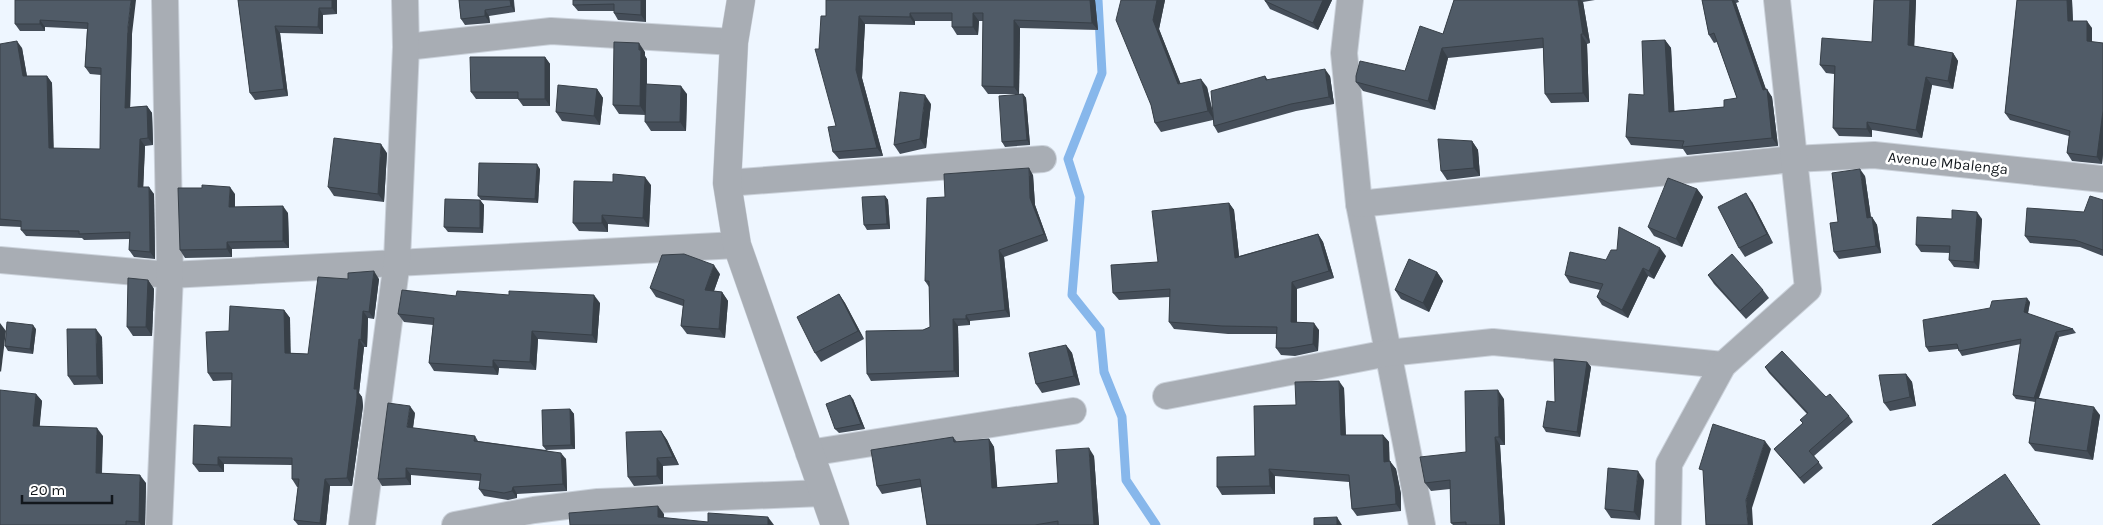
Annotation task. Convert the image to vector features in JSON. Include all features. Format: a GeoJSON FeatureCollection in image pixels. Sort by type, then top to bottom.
{"type":"FeatureCollection","features":[{"type":"Feature","properties":{"kind":"street"},"geometry":{"type":"LineString","coordinates":[[159,525],[170,275],[165,0]]}},
{"type":"Feature","properties":{"kind":"street"},"geometry":{"type":"LineString","coordinates":[[362,525],[397,261],[406,47],[405,0]]}},
{"type":"Feature","properties":{"kind":"street"},"geometry":{"type":"LineString","coordinates":[[741,0],[734,42],[727,183],[737,245],[835,525]]}},
{"type":"Feature","properties":{"kind":"street"},"geometry":{"type":"LineString","coordinates":[[1350,0],[1344,53],[1359,204],[1422,525]]}},
{"type":"Feature","properties":{"kind":"street"},"geometry":{"type":"LineString","coordinates":[[1668,525],[1669,464],[1723,365],[1808,289],[1777,0]]}},
{"type":"Feature","properties":{"kind":"street"},"geometry":{"type":"LineString","coordinates":[[406,47],[551,31],[734,42]]}},
{"type":"Feature","properties":{"kind":"street","name":"Avenue Mbalenga"},"geometry":{"type":"LineString","coordinates":[[1359,204],[1793,159],[1874,155],[2103,179]]}},
{"type":"Feature","properties":{"kind":"street"},"geometry":{"type":"LineString","coordinates":[[727,183],[1043,159]]}},
{"type":"Feature","properties":{"kind":"street"},"geometry":{"type":"LineString","coordinates":[[0,260],[170,275],[397,261],[737,245]]}},
{"type":"Feature","properties":{"kind":"street"},"geometry":{"type":"LineString","coordinates":[[1166,396],[1388,353],[1493,342],[1723,365]]}},
{"type":"Feature","properties":{"kind":"street"},"geometry":{"type":"LineString","coordinates":[[809,453],[1073,411]]}},
{"type":"Feature","properties":{"kind":"street"},"geometry":{"type":"LineString","coordinates":[[455,525],[537,518],[598,502],[823,493]]}},
{"type":"Feature","properties":{"kind":"building"},"geometry":{"type":"Polygon","coordinates":[[[15,0],[131,0],[125,108],[147,106],[148,138],[140,139],[138,187],[149,187],[150,252],[129,250],[130,232],[79,234],[79,231],[21,230],[21,221],[0,219],[0,44],[17,41],[23,76],[47,76],[49,148],[100,149],[101,68],[85,67],[88,23],[40,20],[40,24],[15,24],[15,0]]]}},
{"type":"Feature","properties":{"kind":"building"},"geometry":{"type":"Polygon","coordinates":[[[238,0],[332,0],[332,8],[319,8],[318,27],[275,26],[284,89],[250,93],[238,0]]]}},
{"type":"Feature","properties":{"kind":"building"},"geometry":{"type":"Polygon","coordinates":[[[459,0],[510,0],[511,6],[485,10],[485,16],[461,19],[459,0]]]}},
{"type":"Feature","properties":{"kind":"building"},"geometry":{"type":"Polygon","coordinates":[[[573,0],[641,0],[641,15],[614,13],[614,4],[573,5],[573,0]]]}},
{"type":"Feature","properties":{"kind":"building"},"geometry":{"type":"Polygon","coordinates":[[[826,0],[1090,0],[1092,23],[1014,20],[1014,87],[982,86],[983,13],[973,13],[973,27],[952,27],[952,13],[910,13],[910,17],[859,16],[856,70],[877,148],[833,152],[828,127],[836,126],[815,49],[819,49],[821,16],[826,16],[826,0]]]}},
{"type":"Feature","properties":{"kind":"building"},"geometry":{"type":"Polygon","coordinates":[[[1121,0],[1157,0],[1153,20],[1178,84],[1201,79],[1208,111],[1155,123],[1151,105],[1116,20],[1121,0]]]}},
{"type":"Feature","properties":{"kind":"building"},"geometry":{"type":"Polygon","coordinates":[[[1265,0],[1323,0],[1313,23],[1265,0]]]}},
{"type":"Feature","properties":{"kind":"building"},"geometry":{"type":"Polygon","coordinates":[[[1454,0],[1578,0],[1583,34],[1581,34],[1583,93],[1545,94],[1543,38],[1442,48],[1428,101],[1356,82],[1360,61],[1405,71],[1420,26],[1443,34],[1454,0]]]}},
{"type":"Feature","properties":{"kind":"building"},"geometry":{"type":"Polygon","coordinates":[[[1702,0],[1732,0],[1763,90],[1767,89],[1772,138],[1682,147],[1684,141],[1626,137],[1629,94],[1644,95],[1642,41],[1665,40],[1669,112],[1724,107],[1724,100],[1737,98],[1714,33],[1709,35],[1702,0]]]}},
{"type":"Feature","properties":{"kind":"building"},"geometry":{"type":"Polygon","coordinates":[[[1874,0],[1910,0],[1908,45],[1953,53],[1948,81],[1926,77],[1916,130],[1867,122],[1867,129],[1833,128],[1835,66],[1820,65],[1822,38],[1872,42],[1874,0]]]}},
{"type":"Feature","properties":{"kind":"building"},"geometry":{"type":"Polygon","coordinates":[[[2017,0],[2067,0],[2068,21],[2087,21],[2087,41],[2103,43],[2103,111],[2097,157],[2067,153],[2070,131],[2005,113],[2017,0]]]}},
{"type":"Feature","properties":{"kind":"building"},"geometry":{"type":"Polygon","coordinates":[[[614,42],[639,43],[639,50],[641,50],[640,106],[613,105],[614,42]]]}},
{"type":"Feature","properties":{"kind":"building"},"geometry":{"type":"Polygon","coordinates":[[[470,57],[545,57],[545,99],[518,99],[518,92],[471,92],[470,57]]]}},
{"type":"Feature","properties":{"kind":"building"},"geometry":{"type":"Polygon","coordinates":[[[1325,69],[1329,97],[1291,104],[1214,126],[1211,91],[1265,76],[1266,80],[1325,69]]]}},
{"type":"Feature","properties":{"kind":"building"},"geometry":{"type":"Polygon","coordinates":[[[646,84],[681,86],[680,122],[645,122],[646,84]]]}},
{"type":"Feature","properties":{"kind":"building"},"geometry":{"type":"Polygon","coordinates":[[[558,85],[597,89],[594,116],[556,112],[558,85]]]}},
{"type":"Feature","properties":{"kind":"building"},"geometry":{"type":"Polygon","coordinates":[[[900,92],[925,95],[920,139],[894,145],[900,92]]]}},
{"type":"Feature","properties":{"kind":"building"},"geometry":{"type":"Polygon","coordinates":[[[1023,94],[1027,140],[1002,142],[999,96],[1023,94]]]}},
{"type":"Feature","properties":{"kind":"building"},"geometry":{"type":"Polygon","coordinates":[[[334,138],[381,144],[378,194],[328,187],[334,138]]]}},
{"type":"Feature","properties":{"kind":"building"},"geometry":{"type":"Polygon","coordinates":[[[1438,139],[1472,141],[1474,168],[1441,171],[1438,139]]]}},
{"type":"Feature","properties":{"kind":"building"},"geometry":{"type":"Polygon","coordinates":[[[479,163],[537,164],[535,199],[478,196],[479,163]]]}},
{"type":"Feature","properties":{"kind":"building"},"geometry":{"type":"Polygon","coordinates":[[[1029,168],[1030,198],[1044,234],[999,250],[1005,310],[966,315],[966,319],[953,319],[954,371],[867,374],[866,331],[923,330],[930,327],[929,281],[925,281],[927,198],[945,197],[944,174],[1029,168]]]}},
{"type":"Feature","properties":{"kind":"building"},"geometry":{"type":"Polygon","coordinates":[[[1860,169],[1867,218],[1872,217],[1876,246],[1834,252],[1830,223],[1838,222],[1832,173],[1860,169]]]}},
{"type":"Feature","properties":{"kind":"building"},"geometry":{"type":"Polygon","coordinates":[[[613,174],[645,177],[643,218],[602,215],[602,223],[573,223],[574,181],[613,182],[613,174]]]}},
{"type":"Feature","properties":{"kind":"building"},"geometry":{"type":"Polygon","coordinates":[[[1668,178],[1697,189],[1676,239],[1648,227],[1668,178]]]}},
{"type":"Feature","properties":{"kind":"building"},"geometry":{"type":"Polygon","coordinates":[[[202,185],[230,187],[229,207],[283,206],[283,241],[227,242],[227,249],[180,250],[178,188],[202,188],[202,185]]]}},
{"type":"Feature","properties":{"kind":"building"},"geometry":{"type":"Polygon","coordinates":[[[1746,193],[1767,234],[1739,248],[1718,207],[1746,193]]]}},
{"type":"Feature","properties":{"kind":"building"},"geometry":{"type":"Polygon","coordinates":[[[885,196],[887,224],[864,225],[862,197],[885,196]]]}},
{"type":"Feature","properties":{"kind":"building"},"geometry":{"type":"Polygon","coordinates":[[[2090,196],[2103,200],[2103,250],[2075,240],[2025,236],[2027,208],[2084,212],[2090,196]]]}},
{"type":"Feature","properties":{"kind":"building"},"geometry":{"type":"Polygon","coordinates":[[[445,199],[480,200],[480,228],[444,227],[445,199]]]}},
{"type":"Feature","properties":{"kind":"building"},"geometry":{"type":"Polygon","coordinates":[[[1229,203],[1235,258],[1318,234],[1329,271],[1292,282],[1291,322],[1314,323],[1313,344],[1290,348],[1276,348],[1277,327],[1222,326],[1169,322],[1170,289],[1113,293],[1111,265],[1158,262],[1152,211],[1229,203]]]}},
{"type":"Feature","properties":{"kind":"building"},"geometry":{"type":"Polygon","coordinates":[[[1952,210],[1977,212],[1974,262],[1949,260],[1950,246],[1916,245],[1917,217],[1952,219],[1952,210]]]}},
{"type":"Feature","properties":{"kind":"building"},"geometry":{"type":"Polygon","coordinates":[[[1619,227],[1660,248],[1649,271],[1643,268],[1622,310],[1597,297],[1603,284],[1565,275],[1570,252],[1606,260],[1611,250],[1617,250],[1619,227]]]}},
{"type":"Feature","properties":{"kind":"building"},"geometry":{"type":"Polygon","coordinates":[[[684,254],[714,265],[705,290],[722,292],[719,329],[681,326],[684,300],[650,288],[662,255],[684,254]]]}},
{"type":"Feature","properties":{"kind":"building"},"geometry":{"type":"Polygon","coordinates":[[[1732,254],[1763,290],[1740,311],[1708,275],[1732,254]]]}},
{"type":"Feature","properties":{"kind":"building"},"geometry":{"type":"Polygon","coordinates":[[[1409,259],[1437,272],[1423,303],[1395,290],[1409,259]]]}},
{"type":"Feature","properties":{"kind":"building"},"geometry":{"type":"Polygon","coordinates":[[[374,271],[369,312],[363,311],[361,340],[359,339],[354,389],[357,389],[357,398],[347,478],[325,479],[320,523],[294,520],[299,479],[292,479],[292,458],[218,457],[218,465],[193,464],[194,425],[231,427],[232,373],[208,373],[206,332],[229,331],[230,306],[284,310],[285,353],[308,354],[318,277],[348,279],[348,273],[374,271]]]}},
{"type":"Feature","properties":{"kind":"building"},"geometry":{"type":"Polygon","coordinates":[[[128,278],[148,280],[146,327],[127,327],[128,278]]]}},
{"type":"Feature","properties":{"kind":"building"},"geometry":{"type":"Polygon","coordinates":[[[402,290],[456,296],[457,291],[509,295],[509,291],[594,295],[592,335],[532,331],[530,362],[493,360],[493,367],[429,363],[434,318],[398,314],[402,290]]]}},
{"type":"Feature","properties":{"kind":"building"},"geometry":{"type":"Polygon","coordinates":[[[839,294],[858,331],[815,353],[797,317],[839,294]]]}},
{"type":"Feature","properties":{"kind":"building"},"geometry":{"type":"Polygon","coordinates":[[[2027,298],[2024,312],[2073,329],[2056,332],[2034,398],[2013,395],[2021,339],[1959,351],[1957,344],[1926,347],[1923,320],[1990,308],[1992,301],[2027,298]]]}},
{"type":"Feature","properties":{"kind":"building"},"geometry":{"type":"Polygon","coordinates":[[[7,322],[33,325],[30,349],[5,346],[7,322]]]}},
{"type":"Feature","properties":{"kind":"building"},"geometry":{"type":"Polygon","coordinates":[[[67,329],[96,329],[97,376],[68,376],[67,329]]]}},
{"type":"Feature","properties":{"kind":"building"},"geometry":{"type":"Polygon","coordinates":[[[1066,345],[1074,376],[1036,384],[1029,353],[1066,345]]]}},
{"type":"Feature","properties":{"kind":"building"},"geometry":{"type":"Polygon","coordinates":[[[1782,351],[1826,397],[1830,394],[1849,416],[1809,451],[1819,462],[1800,478],[1774,449],[1803,423],[1800,420],[1808,413],[1765,367],[1782,351]]]}},
{"type":"Feature","properties":{"kind":"building"},"geometry":{"type":"Polygon","coordinates":[[[1554,359],[1587,362],[1577,432],[1543,427],[1547,401],[1555,402],[1554,359]]]}},
{"type":"Feature","properties":{"kind":"building"},"geometry":{"type":"Polygon","coordinates":[[[1906,374],[1910,397],[1884,403],[1879,375],[1906,374]]]}},
{"type":"Feature","properties":{"kind":"building"},"geometry":{"type":"Polygon","coordinates":[[[1339,381],[1341,435],[1383,435],[1384,462],[1390,461],[1396,504],[1352,509],[1349,475],[1269,469],[1270,486],[1217,487],[1217,457],[1255,456],[1254,406],[1296,405],[1295,382],[1339,381]]]}},
{"type":"Feature","properties":{"kind":"building"},"geometry":{"type":"Polygon","coordinates":[[[0,390],[36,394],[33,426],[97,428],[96,473],[140,475],[139,522],[126,521],[126,525],[0,525],[0,390]]]}},
{"type":"Feature","properties":{"kind":"building"},"geometry":{"type":"Polygon","coordinates":[[[1498,390],[1499,437],[1495,437],[1500,525],[1466,525],[1466,522],[1451,523],[1450,480],[1425,483],[1420,457],[1466,452],[1465,391],[1498,390]]]}},
{"type":"Feature","properties":{"kind":"building"},"geometry":{"type":"Polygon","coordinates":[[[850,395],[861,424],[835,429],[826,404],[850,395]]]}},
{"type":"Feature","properties":{"kind":"building"},"geometry":{"type":"Polygon","coordinates":[[[2036,398],[2094,407],[2087,451],[2029,443],[2036,398]]]}},
{"type":"Feature","properties":{"kind":"building"},"geometry":{"type":"Polygon","coordinates":[[[388,403],[410,406],[407,427],[475,436],[474,441],[561,453],[563,484],[513,487],[512,491],[504,493],[479,489],[481,474],[406,468],[406,478],[378,479],[388,403]]]}},
{"type":"Feature","properties":{"kind":"building"},"geometry":{"type":"Polygon","coordinates":[[[570,409],[571,445],[543,446],[542,410],[570,409]]]}},
{"type":"Feature","properties":{"kind":"building"},"geometry":{"type":"Polygon","coordinates":[[[1713,424],[1765,441],[1746,500],[1748,525],[1706,525],[1703,470],[1699,469],[1713,424]]]}},
{"type":"Feature","properties":{"kind":"building"},"geometry":{"type":"Polygon","coordinates":[[[661,431],[673,457],[657,458],[657,476],[628,477],[626,432],[661,431]]]}},
{"type":"Feature","properties":{"kind":"building"},"geometry":{"type":"Polygon","coordinates":[[[953,437],[954,442],[989,439],[992,488],[1058,483],[1056,450],[1089,448],[1094,525],[1058,525],[1058,521],[1035,525],[927,525],[920,479],[877,486],[871,450],[953,437]]]}},
{"type":"Feature","properties":{"kind":"building"},"geometry":{"type":"Polygon","coordinates":[[[1608,468],[1638,471],[1634,512],[1605,509],[1608,468]]]}},
{"type":"Feature","properties":{"kind":"building"},"geometry":{"type":"Polygon","coordinates":[[[2005,474],[2040,525],[1932,525],[2005,474]]]}},
{"type":"Feature","properties":{"kind":"building"},"geometry":{"type":"Polygon","coordinates":[[[658,506],[658,517],[708,522],[708,513],[768,517],[768,525],[570,525],[569,513],[658,506]]]}},
{"type":"Feature","properties":{"kind":"building"},"geometry":{"type":"Polygon","coordinates":[[[1337,517],[1337,525],[1314,525],[1314,518],[1337,517]]]}},
{"type":"Feature","properties":{"kind":"waterway"},"geometry":{"type":"LineString","coordinates":[[1098,0],[1102,73],[1068,159],[1080,197],[1072,295],[1100,330],[1104,372],[1122,417],[1126,480],[1156,525]]}}]}
